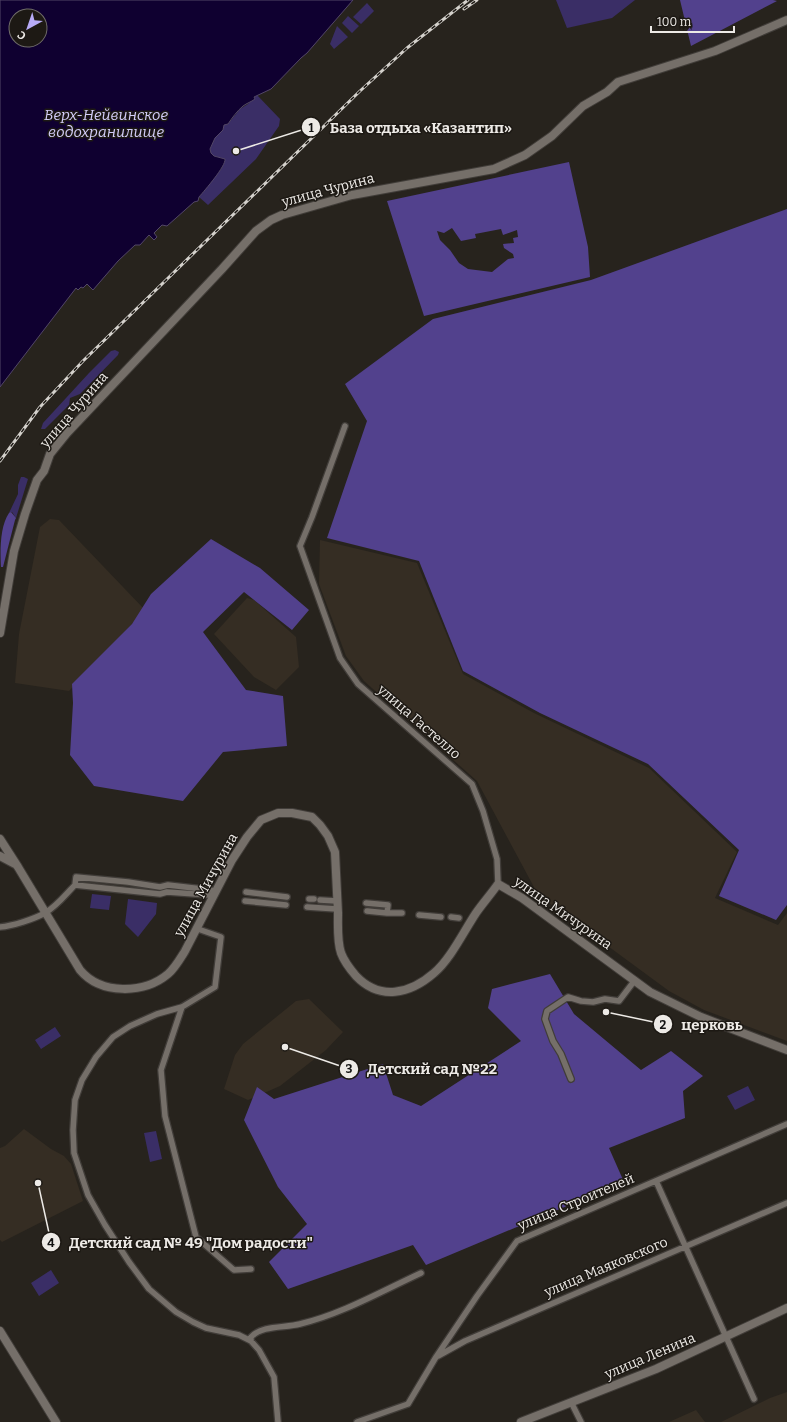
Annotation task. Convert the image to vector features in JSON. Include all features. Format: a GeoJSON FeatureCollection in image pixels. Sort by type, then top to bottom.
{"type":"FeatureCollection","features":[{"type":"Feature","properties":{"kind":"street","name":"улица Чурина"},"geometry":{"type":"LineString","coordinates":[[0,633],[14,551],[29,501],[37,480],[44,470],[50,454],[67,433],[222,269],[243,244],[263,225],[282,215],[337,198],[494,169],[525,155],[552,136],[583,106],[607,92],[618,82],[715,51],[787,20]]}},
{"type":"Feature","properties":{"kind":"street","name":"улица Гастелло"},"geometry":{"type":"LineString","coordinates":[[345,426],[300,546],[311,581],[340,658],[358,684],[472,784],[483,811],[497,859],[498,884]]}},
{"type":"Feature","properties":{"kind":"street","name":"улица Мичурина"},"geometry":{"type":"LineString","coordinates":[[0,840],[84,975],[96,983],[115,989],[132,989],[152,983],[168,974],[179,961],[198,929],[232,860],[246,837],[261,820],[278,813],[292,813],[312,817],[328,836],[335,852],[338,937],[341,952],[347,965],[360,980],[371,988],[385,992],[401,991],[418,984],[435,973],[444,962],[476,913],[498,884],[522,898],[650,992],[702,1017],[787,1050]]}},
{"type":"Feature","properties":{"kind":"street"},"geometry":{"type":"LineString","coordinates":[[0,856],[18,867]]}},
{"type":"Feature","properties":{"kind":"street"},"geometry":{"type":"LineString","coordinates":[[0,927],[11,925],[45,913],[61,900],[75,885],[76,877],[160,887],[168,885],[210,893]]}},
{"type":"Feature","properties":{"kind":"street"},"geometry":{"type":"LineString","coordinates":[[246,892],[287,897]]}},
{"type":"Feature","properties":{"kind":"street"},"geometry":{"type":"LineString","coordinates":[[314,899],[337,905]]}},
{"type":"Feature","properties":{"kind":"street"},"geometry":{"type":"LineString","coordinates":[[245,901],[286,905]]}},
{"type":"Feature","properties":{"kind":"street"},"geometry":{"type":"LineString","coordinates":[[366,903],[388,905],[387,913]]}},
{"type":"Feature","properties":{"kind":"street"},"geometry":{"type":"LineString","coordinates":[[307,907],[337,905]]}},
{"type":"Feature","properties":{"kind":"street"},"geometry":{"type":"LineString","coordinates":[[367,911],[402,913]]}},
{"type":"Feature","properties":{"kind":"street"},"geometry":{"type":"LineString","coordinates":[[419,915],[441,917]]}},
{"type":"Feature","properties":{"kind":"street"},"geometry":{"type":"LineString","coordinates":[[452,917],[459,918]]}},
{"type":"Feature","properties":{"kind":"street"},"geometry":{"type":"LineString","coordinates":[[198,929],[221,937],[215,987],[182,1007],[157,1014],[130,1026],[113,1037],[96,1057],[82,1080],[75,1100],[73,1130],[74,1153],[88,1195],[129,1262],[149,1289],[176,1312],[193,1322],[206,1328],[239,1335],[250,1340],[259,1350],[274,1377],[278,1422]]}},
{"type":"Feature","properties":{"kind":"street"},"geometry":{"type":"LineString","coordinates":[[571,1079],[561,1054],[553,1041],[545,1019],[547,1011],[568,997],[587,1002],[605,999],[619,1001],[634,980]]}},
{"type":"Feature","properties":{"kind":"street"},"geometry":{"type":"LineString","coordinates":[[182,1007],[161,1070],[165,1116],[196,1237],[234,1270],[251,1269]]}},
{"type":"Feature","properties":{"kind":"street","name":"улица Строителей"},"geometry":{"type":"LineString","coordinates":[[357,1422],[408,1404],[436,1357],[477,1296],[517,1241],[787,1124]]}},
{"type":"Feature","properties":{"kind":"street"},"geometry":{"type":"LineString","coordinates":[[656,1181],[754,1399]]}},
{"type":"Feature","properties":{"kind":"street","name":"улица Маяковского"},"geometry":{"type":"LineString","coordinates":[[436,1357],[465,1341],[787,1203]]}},
{"type":"Feature","properties":{"kind":"street"},"geometry":{"type":"LineString","coordinates":[[250,1340],[251,1337],[258,1332],[299,1324],[326,1316],[421,1273]]}},
{"type":"Feature","properties":{"kind":"street","name":"улица Ленина"},"geometry":{"type":"LineString","coordinates":[[521,1422],[656,1369],[787,1308]]}},
{"type":"Feature","properties":{"kind":"street"},"geometry":{"type":"LineString","coordinates":[[0,1331],[56,1422]]}},
{"type":"Feature","properties":{"kind":"street"},"geometry":{"type":"LineString","coordinates":[[571,1402],[581,1422]]}},
{"type":"Feature","properties":{"kind":"shaded area"},"geometry":{"type":"Polygon","coordinates":[[[556,0],[635,0],[612,18],[567,28],[556,0]]]}},
{"type":"Feature","properties":{"kind":"shaded area"},"geometry":{"type":"Polygon","coordinates":[[[680,0],[773,0],[777,1],[691,46],[680,0]]]}},
{"type":"Feature","properties":{"kind":"shaded area"},"geometry":{"type":"Polygon","coordinates":[[[367,3],[374,11],[361,24],[353,17],[367,3]]]}},
{"type":"Feature","properties":{"kind":"shaded area"},"geometry":{"type":"Polygon","coordinates":[[[348,16],[359,26],[352,33],[342,23],[348,16]]]}},
{"type":"Feature","properties":{"kind":"shaded area"},"geometry":{"type":"Polygon","coordinates":[[[337,26],[348,37],[334,49],[330,44],[337,26]]]}},
{"type":"Feature","properties":{"kind":"shaded area"},"geometry":{"type":"Polygon","coordinates":[[[257,95],[280,119],[279,126],[256,159],[208,205],[199,197],[222,168],[225,159],[214,156],[211,153],[210,149],[215,137],[222,130],[224,125],[228,124],[240,109],[248,104],[257,95]]]}},
{"type":"Feature","properties":{"kind":"shaded area"},"geometry":{"type":"Polygon","coordinates":[[[569,162],[588,247],[590,277],[424,316],[387,201],[569,162]],[[452,228],[444,233],[437,231],[440,240],[450,250],[459,263],[468,269],[492,272],[508,259],[514,258],[513,254],[504,248],[503,244],[514,243],[513,238],[518,237],[517,230],[503,235],[501,229],[475,234],[476,238],[461,241],[452,228]]]}},
{"type":"Feature","properties":{"kind":"shaded area"},"geometry":{"type":"Polygon","coordinates":[[[787,209],[787,905],[776,920],[719,896],[739,850],[648,764],[540,713],[463,671],[419,561],[327,538],[367,421],[345,384],[433,319],[591,280],[787,209]]]}},
{"type":"Feature","properties":{"kind":"shaded area"},"geometry":{"type":"Polygon","coordinates":[[[115,350],[119,352],[118,355],[80,394],[70,398],[69,405],[45,429],[41,429],[43,423],[89,373],[111,351],[115,350]]]}},
{"type":"Feature","properties":{"kind":"shaded area"},"geometry":{"type":"Polygon","coordinates":[[[21,477],[28,479],[16,518],[12,512],[9,513],[18,494],[18,485],[21,477]]]}},
{"type":"Feature","properties":{"kind":"shaded area"},"geometry":{"type":"Polygon","coordinates":[[[11,512],[16,518],[3,567],[1,567],[2,532],[6,518],[11,512]]]}},
{"type":"Feature","properties":{"kind":"shaded area"},"geometry":{"type":"Polygon","coordinates":[[[50,519],[59,520],[145,610],[69,691],[15,683],[19,634],[40,527],[50,519]]]}},
{"type":"Feature","properties":{"kind":"shaded area"},"geometry":{"type":"Polygon","coordinates":[[[211,539],[260,568],[309,610],[292,630],[244,592],[203,632],[246,690],[283,696],[287,746],[223,752],[183,801],[94,786],[70,755],[73,703],[72,684],[132,624],[151,594],[211,539]]]}},
{"type":"Feature","properties":{"kind":"shaded area"},"geometry":{"type":"Polygon","coordinates":[[[320,540],[417,563],[463,674],[534,713],[649,768],[737,852],[715,898],[778,925],[787,913],[787,1041],[704,1010],[669,991],[548,902],[535,889],[477,781],[364,681],[346,656],[319,584],[320,540]]]}},
{"type":"Feature","properties":{"kind":"shaded area"},"geometry":{"type":"Polygon","coordinates":[[[247,598],[254,600],[296,637],[299,667],[276,690],[254,677],[214,634],[247,598]]]}},
{"type":"Feature","properties":{"kind":"shaded area"},"geometry":{"type":"Polygon","coordinates":[[[92,894],[111,896],[109,910],[90,908],[92,894]]]}},
{"type":"Feature","properties":{"kind":"shaded area"},"geometry":{"type":"Polygon","coordinates":[[[128,899],[157,903],[156,914],[138,937],[125,924],[128,899]]]}},
{"type":"Feature","properties":{"kind":"shaded area"},"geometry":{"type":"Polygon","coordinates":[[[550,974],[574,1014],[641,1070],[671,1051],[703,1076],[683,1091],[685,1118],[609,1148],[624,1182],[426,1265],[413,1245],[288,1289],[269,1262],[307,1224],[278,1187],[244,1120],[257,1087],[274,1099],[383,1064],[393,1095],[421,1106],[521,1041],[488,1008],[492,989],[550,974]]]}},
{"type":"Feature","properties":{"kind":"shaded area"},"geometry":{"type":"Polygon","coordinates":[[[309,999],[343,1032],[326,1050],[280,1086],[248,1100],[224,1089],[235,1055],[243,1044],[296,1001],[309,999]]]}},
{"type":"Feature","properties":{"kind":"shaded area"},"geometry":{"type":"Polygon","coordinates":[[[55,1027],[61,1036],[41,1049],[35,1040],[55,1027]]]}},
{"type":"Feature","properties":{"kind":"shaded area"},"geometry":{"type":"Polygon","coordinates":[[[748,1086],[755,1100],[735,1110],[727,1096],[748,1086]]]}},
{"type":"Feature","properties":{"kind":"shaded area"},"geometry":{"type":"Polygon","coordinates":[[[24,1129],[51,1149],[64,1156],[71,1164],[83,1201],[2,1242],[0,1240],[0,1148],[5,1146],[24,1129]]]}},
{"type":"Feature","properties":{"kind":"shaded area"},"geometry":{"type":"Polygon","coordinates":[[[156,1131],[162,1159],[150,1162],[144,1133],[156,1131]]]}},
{"type":"Feature","properties":{"kind":"shaded area"},"geometry":{"type":"Polygon","coordinates":[[[51,1270],[59,1283],[39,1296],[31,1283],[51,1270]]]}},
{"type":"Feature","properties":{"kind":"shaded area"},"geometry":{"type":"Polygon","coordinates":[[[787,1392],[787,1422],[721,1422],[770,1398],[787,1392]]]}},
{"type":"Feature","properties":{"kind":"shaded area"},"geometry":{"type":"Polygon","coordinates":[[[696,1410],[705,1422],[669,1422],[696,1410]]]}},
{"type":"Feature","properties":{"kind":"water","name":"Верх-Нейвинское водохранилище"},"geometry":{"type":"Polygon","coordinates":[[[0,0],[353,0],[307,53],[271,89],[254,97],[255,99],[243,106],[228,124],[224,125],[223,130],[215,138],[210,149],[214,156],[225,159],[224,162],[215,178],[199,197],[198,201],[194,202],[167,226],[162,225],[154,233],[157,237],[154,240],[149,235],[140,245],[135,245],[118,261],[93,290],[87,284],[78,290],[76,288],[0,387],[0,0]]]}},
{"type":"Feature","properties":{"kind":"railway"},"geometry":{"type":"LineString","coordinates":[[0,461],[40,407],[83,361],[360,91],[407,48],[468,0]]}},
{"type":"Feature","properties":{"kind":"railway"},"geometry":{"type":"LineString","coordinates":[[464,9],[477,0]]}},
{"type":"Feature","properties":{"kind":"place","name":"База отдыха «Казантип»"},"geometry":{"type":"Point","coordinates":[236,151]}},
{"type":"Feature","properties":{"kind":"place","name":"церковь"},"geometry":{"type":"Point","coordinates":[606,1012]}},
{"type":"Feature","properties":{"kind":"place","name":"Детский сад №22"},"geometry":{"type":"Point","coordinates":[285,1047]}},
{"type":"Feature","properties":{"kind":"place","name":"Детский сад № 49 \"Дом радости\""},"geometry":{"type":"Point","coordinates":[38,1183]}}]}
